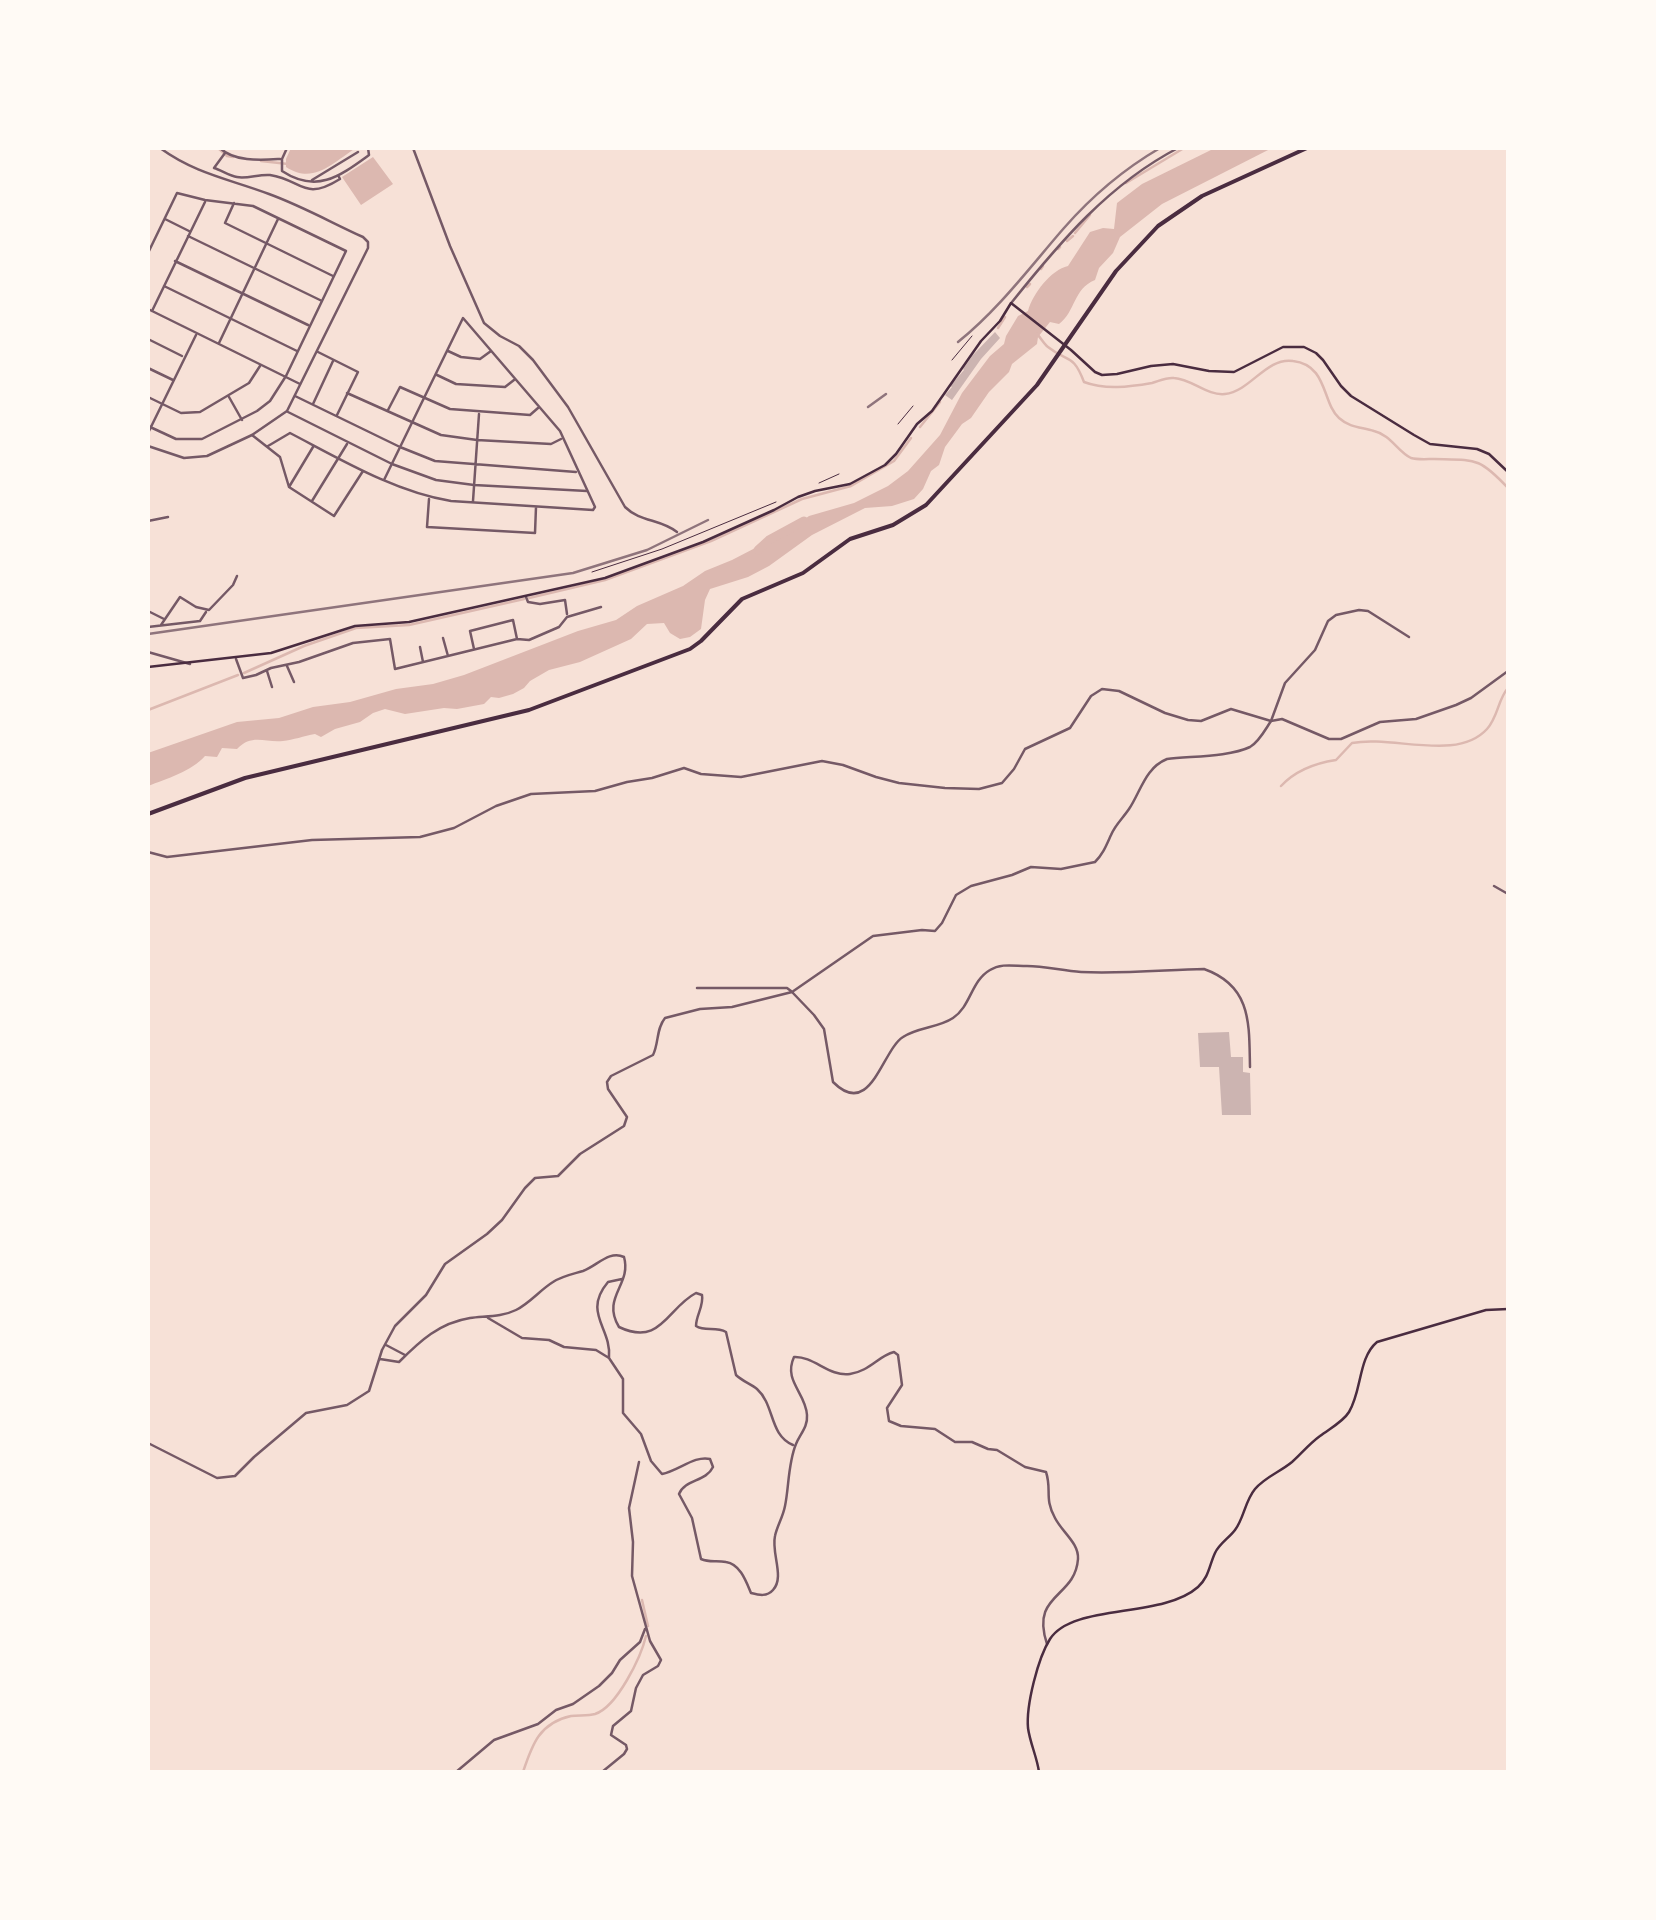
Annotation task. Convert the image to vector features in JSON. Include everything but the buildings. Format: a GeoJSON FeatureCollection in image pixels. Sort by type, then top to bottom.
{"type":"FeatureCollection","features":[{"type":"Feature","properties":{"kind":"main road"},"geometry":{"type":"LineString","coordinates":[[148,814],[246,778],[529,710],[690,649],[742,599],[803,573],[850,539],[893,525],[926,506],[1037,386],[1116,271],[1158,226],[1202,196],[1306,148]]}},
{"type":"Feature","properties":{"kind":"main road"},"geometry":{"type":"LineString","coordinates":[[148,666],[284,650],[355,626],[409,622],[605,578],[686,548],[798,497],[850,484],[885,465],[896,454],[932,412],[1011,303],[1095,372],[1108,375],[1172,364],[1209,372],[1234,372],[1283,347],[1304,347],[1323,360],[1351,396],[1414,435],[1430,444],[1477,449],[1489,454],[1508,472]]}},
{"type":"Feature","properties":{"kind":"main road"},"geometry":{"type":"LineString","coordinates":[[1039,1772],[1028,1728],[1028,1710],[1047,1644],[1062,1626],[1074,1620],[1135,1610],[1195,1590],[1206,1578],[1215,1552],[1237,1528],[1250,1494],[1349,1414],[1371,1347],[1377,1342],[1486,1310],[1508,1309]]}},
{"type":"Feature","properties":{"kind":"street"},"geometry":{"type":"LineString","coordinates":[[148,446],[170,455],[196,458],[252,435],[286,411],[368,248],[363,238],[288,201],[189,167],[160,148]]}},
{"type":"Feature","properties":{"kind":"street"},"geometry":{"type":"LineString","coordinates":[[220,148],[228,155],[282,159]]}},
{"type":"Feature","properties":{"kind":"street"},"geometry":{"type":"LineString","coordinates":[[287,148],[282,171],[323,182],[338,177],[369,155],[368,148]]}},
{"type":"Feature","properties":{"kind":"street"},"geometry":{"type":"LineString","coordinates":[[413,148],[484,323],[534,360],[568,407],[625,507],[632,514],[677,532]]}},
{"type":"Feature","properties":{"kind":"street"},"geometry":{"type":"LineString","coordinates":[[1011,303],[1104,198],[1146,166],[1178,148]]}},
{"type":"Feature","properties":{"kind":"street"},"geometry":{"type":"LineString","coordinates":[[224,152],[214,168],[238,178],[268,175],[316,190],[340,180],[338,177]]}},
{"type":"Feature","properties":{"kind":"street"},"geometry":{"type":"LineString","coordinates":[[310,181],[358,152]]}},
{"type":"Feature","properties":{"kind":"street"},"geometry":{"type":"LineString","coordinates":[[237,184],[238,178]]}},
{"type":"Feature","properties":{"kind":"street"},"geometry":{"type":"LineString","coordinates":[[148,252],[177,193],[252,206],[346,251],[270,401],[211,437],[176,439],[149,427]]}},
{"type":"Feature","properties":{"kind":"street"},"geometry":{"type":"LineString","coordinates":[[205,200],[150,310],[301,384]]}},
{"type":"Feature","properties":{"kind":"street"},"geometry":{"type":"LineString","coordinates":[[234,204],[225,223],[334,276]]}},
{"type":"Feature","properties":{"kind":"street"},"geometry":{"type":"LineString","coordinates":[[219,344],[278,218]]}},
{"type":"Feature","properties":{"kind":"street"},"geometry":{"type":"LineString","coordinates":[[164,219],[322,301]]}},
{"type":"Feature","properties":{"kind":"street"},"geometry":{"type":"LineString","coordinates":[[176,262],[310,325]]}},
{"type":"Feature","properties":{"kind":"street"},"geometry":{"type":"LineString","coordinates":[[164,286],[297,351]]}},
{"type":"Feature","properties":{"kind":"street"},"geometry":{"type":"LineString","coordinates":[[268,446],[290,434],[384,480],[429,497],[593,510],[595,507],[560,431],[463,318],[384,480]]}},
{"type":"Feature","properties":{"kind":"street"},"geometry":{"type":"LineString","coordinates":[[148,433],[196,334]]}},
{"type":"Feature","properties":{"kind":"street"},"geometry":{"type":"LineString","coordinates":[[148,339],[185,357]]}},
{"type":"Feature","properties":{"kind":"street"},"geometry":{"type":"LineString","coordinates":[[447,350],[461,357],[480,359],[491,351]]}},
{"type":"Feature","properties":{"kind":"street"},"geometry":{"type":"LineString","coordinates":[[317,352],[358,372],[337,416]]}},
{"type":"Feature","properties":{"kind":"street"},"geometry":{"type":"LineString","coordinates":[[312,404],[334,360]]}},
{"type":"Feature","properties":{"kind":"street"},"geometry":{"type":"LineString","coordinates":[[148,397],[181,413],[200,412],[249,383],[261,365]]}},
{"type":"Feature","properties":{"kind":"street"},"geometry":{"type":"LineString","coordinates":[[148,368],[174,380]]}},
{"type":"Feature","properties":{"kind":"street"},"geometry":{"type":"LineString","coordinates":[[435,374],[456,384],[505,387],[515,379]]}},
{"type":"Feature","properties":{"kind":"street"},"geometry":{"type":"LineString","coordinates":[[387,411],[400,387],[450,410],[530,415],[540,407]]}},
{"type":"Feature","properties":{"kind":"street"},"geometry":{"type":"LineString","coordinates":[[348,392],[441,435],[550,444],[563,439]]}},
{"type":"Feature","properties":{"kind":"street"},"geometry":{"type":"LineString","coordinates":[[228,396],[242,420]]}},
{"type":"Feature","properties":{"kind":"street"},"geometry":{"type":"LineString","coordinates":[[296,396],[435,462],[578,472]]}},
{"type":"Feature","properties":{"kind":"street"},"geometry":{"type":"LineString","coordinates":[[286,411],[425,478],[474,485],[588,491]]}},
{"type":"Feature","properties":{"kind":"street"},"geometry":{"type":"LineString","coordinates":[[473,502],[479,412]]}},
{"type":"Feature","properties":{"kind":"street"},"geometry":{"type":"LineString","coordinates":[[252,435],[280,456],[289,487],[334,516],[364,469]]}},
{"type":"Feature","properties":{"kind":"street"},"geometry":{"type":"LineString","coordinates":[[311,502],[348,442]]}},
{"type":"Feature","properties":{"kind":"street"},"geometry":{"type":"LineString","coordinates":[[289,487],[314,446]]}},
{"type":"Feature","properties":{"kind":"street"},"geometry":{"type":"LineString","coordinates":[[429,497],[427,526],[535,533],[536,506]]}},
{"type":"Feature","properties":{"kind":"street"},"geometry":{"type":"LineString","coordinates":[[148,522],[168,517]]}},
{"type":"Feature","properties":{"kind":"street"},"geometry":{"type":"LineString","coordinates":[[682,540],[686,548]]}},
{"type":"Feature","properties":{"kind":"street"},"geometry":{"type":"LineString","coordinates":[[148,627],[200,621],[237,576]]}},
{"type":"Feature","properties":{"kind":"street"},"geometry":{"type":"LineString","coordinates":[[526,596],[528,602],[540,604],[565,600],[567,616]]}},
{"type":"Feature","properties":{"kind":"street"},"geometry":{"type":"LineString","coordinates":[[162,626],[180,597],[207,610]]}},
{"type":"Feature","properties":{"kind":"street"},"geometry":{"type":"LineString","coordinates":[[235,658],[243,678],[353,643],[390,639],[395,669],[528,640],[559,627],[567,616],[601,607]]}},
{"type":"Feature","properties":{"kind":"street"},"geometry":{"type":"LineString","coordinates":[[148,611],[165,620]]}},
{"type":"Feature","properties":{"kind":"street"},"geometry":{"type":"LineString","coordinates":[[148,1443],[224,1479],[235,1476],[306,1413],[347,1404],[368,1392],[384,1344],[402,1317],[426,1296],[445,1264],[502,1220],[536,1178],[558,1176],[580,1154],[624,1126],[627,1117],[607,1082],[653,1055],[665,1018],[792,992],[873,936],[935,931],[956,895],[971,886],[1032,867],[1061,869],[1095,862],[1158,762],[1235,751],[1256,742],[1271,722],[1286,684],[1336,615],[1368,611],[1409,636]]}},
{"type":"Feature","properties":{"kind":"street"},"geometry":{"type":"LineString","coordinates":[[474,650],[470,631],[513,620],[517,640]]}},
{"type":"Feature","properties":{"kind":"street"},"geometry":{"type":"LineString","coordinates":[[443,638],[448,657]]}},
{"type":"Feature","properties":{"kind":"street"},"geometry":{"type":"LineString","coordinates":[[420,647],[424,663]]}},
{"type":"Feature","properties":{"kind":"street"},"geometry":{"type":"LineString","coordinates":[[148,652],[190,664]]}},
{"type":"Feature","properties":{"kind":"street"},"geometry":{"type":"LineString","coordinates":[[287,664],[294,682]]}},
{"type":"Feature","properties":{"kind":"street"},"geometry":{"type":"LineString","coordinates":[[267,670],[272,687]]}},
{"type":"Feature","properties":{"kind":"street"},"geometry":{"type":"LineString","coordinates":[[148,852],[167,857],[312,840],[420,837],[454,828],[482,812],[531,794],[595,790],[684,768],[700,774],[741,778],[822,761],[885,780],[978,788],[1002,783],[1026,749],[1070,728],[1091,696],[1102,689],[1119,691],[1165,714],[1188,720],[1208,719],[1231,709],[1271,722],[1282,720],[1329,740],[1341,739],[1380,722],[1416,718],[1456,705],[1508,671]]}},
{"type":"Feature","properties":{"kind":"street"},"geometry":{"type":"LineString","coordinates":[[1494,886],[1508,894]]}},
{"type":"Feature","properties":{"kind":"street"},"geometry":{"type":"LineString","coordinates":[[697,988],[787,988],[824,1029],[834,1082],[847,1092],[854,1092],[878,1077],[903,1036],[940,1024],[960,1012],[985,972],[998,965],[1083,972],[1204,969],[1220,975],[1242,1000],[1248,1014],[1250,1067]]}},
{"type":"Feature","properties":{"kind":"street"},"geometry":{"type":"LineString","coordinates":[[380,1359],[399,1362],[443,1325],[514,1312],[557,1280],[594,1267],[613,1254],[624,1257],[626,1262],[612,1310],[620,1327],[638,1333],[658,1328],[691,1295],[702,1296],[696,1326],[726,1332],[736,1375],[758,1390],[779,1435],[794,1446]]}},
{"type":"Feature","properties":{"kind":"street"},"geometry":{"type":"LineString","coordinates":[[609,1358],[610,1348],[597,1307],[608,1282],[623,1279]]}},
{"type":"Feature","properties":{"kind":"street"},"geometry":{"type":"LineString","coordinates":[[488,1318],[522,1338],[596,1350],[609,1358],[623,1379],[623,1413],[641,1434],[651,1461],[662,1474],[701,1458],[710,1459],[710,1472],[685,1485],[679,1494],[692,1518],[701,1559],[736,1566],[751,1592],[760,1596],[774,1590],[778,1580],[774,1544],[784,1514],[794,1446],[807,1424],[805,1406],[790,1376],[790,1364],[794,1357],[802,1356],[835,1373],[849,1374],[868,1369],[894,1352],[898,1355],[902,1385],[888,1408],[893,1424],[935,1429],[955,1442],[972,1442],[1046,1472],[1048,1502],[1077,1550],[1078,1561],[1068,1583],[1043,1614],[1042,1630],[1047,1644]]}},
{"type":"Feature","properties":{"kind":"street"},"geometry":{"type":"LineString","coordinates":[[384,1344],[405,1356]]}},
{"type":"Feature","properties":{"kind":"street"},"geometry":{"type":"LineString","coordinates":[[602,1772],[627,1748],[610,1735],[612,1726],[632,1711],[636,1688],[644,1675],[660,1664],[646,1628],[630,1564],[633,1542],[629,1508],[640,1462]]}},
{"type":"Feature","properties":{"kind":"street"},"geometry":{"type":"LineString","coordinates":[[456,1772],[494,1740],[538,1724],[599,1686],[640,1642],[646,1628]]}},
{"type":"Feature","properties":{"kind":"path"},"geometry":{"type":"LineString","coordinates":[[952,360],[972,336]]}},
{"type":"Feature","properties":{"kind":"path"},"geometry":{"type":"LineString","coordinates":[[898,424],[912,407]]}},
{"type":"Feature","properties":{"kind":"path"},"geometry":{"type":"LineString","coordinates":[[592,572],[631,561],[726,523]]}},
{"type":"Feature","properties":{"kind":"shaded area"},"geometry":{"type":"Polygon","coordinates":[[[291,148],[356,148],[322,170],[305,174],[286,167],[291,148]]]}},
{"type":"Feature","properties":{"kind":"shaded area"},"geometry":{"type":"Polygon","coordinates":[[[1215,148],[1272,148],[1162,204],[1120,237],[1095,280],[1082,289],[1065,319],[1059,324],[1050,322],[1037,344],[1012,364],[971,418],[962,424],[914,499],[865,508],[812,535],[748,577],[710,589],[701,629],[690,637],[680,639],[664,623],[647,624],[631,639],[580,662],[549,670],[513,694],[491,697],[484,704],[405,714],[385,709],[321,737],[315,734],[283,741],[248,741],[237,749],[222,748],[217,757],[205,756],[186,770],[148,786],[148,753],[237,722],[279,718],[313,707],[464,675],[616,620],[788,531],[809,516],[854,503],[888,486],[908,471],[940,435],[962,393],[1004,344],[1018,316],[1028,311],[1044,283],[1068,266],[1090,232],[1114,229],[1117,203],[1142,184],[1215,148]]]}},
{"type":"Feature","properties":{"kind":"shaded area"},"geometry":{"type":"Polygon","coordinates":[[[373,157],[393,184],[361,205],[342,177],[373,157]]]}},
{"type":"Feature","properties":{"kind":"waterway"},"geometry":{"type":"LineString","coordinates":[[218,148],[233,157]]}},
{"type":"Feature","properties":{"kind":"waterway"},"geometry":{"type":"LineString","coordinates":[[1126,183],[1184,148]]}},
{"type":"Feature","properties":{"kind":"waterway"},"geometry":{"type":"LineString","coordinates":[[261,161],[288,164]]}},
{"type":"Feature","properties":{"kind":"waterway"},"geometry":{"type":"LineString","coordinates":[[1075,233],[1090,215]]}},
{"type":"Feature","properties":{"kind":"waterway"},"geometry":{"type":"LineString","coordinates":[[1067,241],[1073,236]]}},
{"type":"Feature","properties":{"kind":"waterway"},"geometry":{"type":"LineString","coordinates":[[1027,287],[1030,284]]}},
{"type":"Feature","properties":{"kind":"waterway"},"geometry":{"type":"LineString","coordinates":[[998,328],[1005,317]]}},
{"type":"Feature","properties":{"kind":"waterway"},"geometry":{"type":"LineString","coordinates":[[1037,334],[1048,347],[1073,362],[1084,382],[1100,386],[1135,386],[1174,378],[1225,394],[1243,387],[1275,364],[1304,364],[1313,369],[1343,421],[1380,433],[1411,458],[1476,462],[1508,488]]}},
{"type":"Feature","properties":{"kind":"waterway"},"geometry":{"type":"LineString","coordinates":[[920,427],[940,402]]}},
{"type":"Feature","properties":{"kind":"waterway"},"geometry":{"type":"LineString","coordinates":[[529,598],[605,580],[711,541],[802,499],[851,486],[894,461],[911,438]]}},
{"type":"Feature","properties":{"kind":"waterway"},"geometry":{"type":"LineString","coordinates":[[758,550],[804,521]]}},
{"type":"Feature","properties":{"kind":"waterway"},"geometry":{"type":"LineString","coordinates":[[244,673],[356,628],[409,625],[524,599]]}},
{"type":"Feature","properties":{"kind":"waterway"},"geometry":{"type":"LineString","coordinates":[[148,710],[238,675]]}},
{"type":"Feature","properties":{"kind":"waterway"},"geometry":{"type":"LineString","coordinates":[[1281,786],[1306,768],[1336,760],[1352,743],[1442,746],[1474,739],[1491,724],[1508,688]]}},
{"type":"Feature","properties":{"kind":"waterway"},"geometry":{"type":"LineString","coordinates":[[642,1600],[648,1626]]}},
{"type":"Feature","properties":{"kind":"waterway"},"geometry":{"type":"LineString","coordinates":[[523,1772],[534,1744],[551,1724],[571,1716],[595,1714],[612,1702],[633,1668],[646,1636]]}},
{"type":"Feature","properties":{"kind":"railway"},"geometry":{"type":"LineString","coordinates":[[958,342],[1001,302],[1086,205],[1121,174],[1160,148]]}},
{"type":"Feature","properties":{"kind":"railway"},"geometry":{"type":"LineString","coordinates":[[868,407],[886,394]]}},
{"type":"Feature","properties":{"kind":"railway"},"geometry":{"type":"LineString","coordinates":[[148,634],[573,573],[647,550],[708,520]]}}]}
